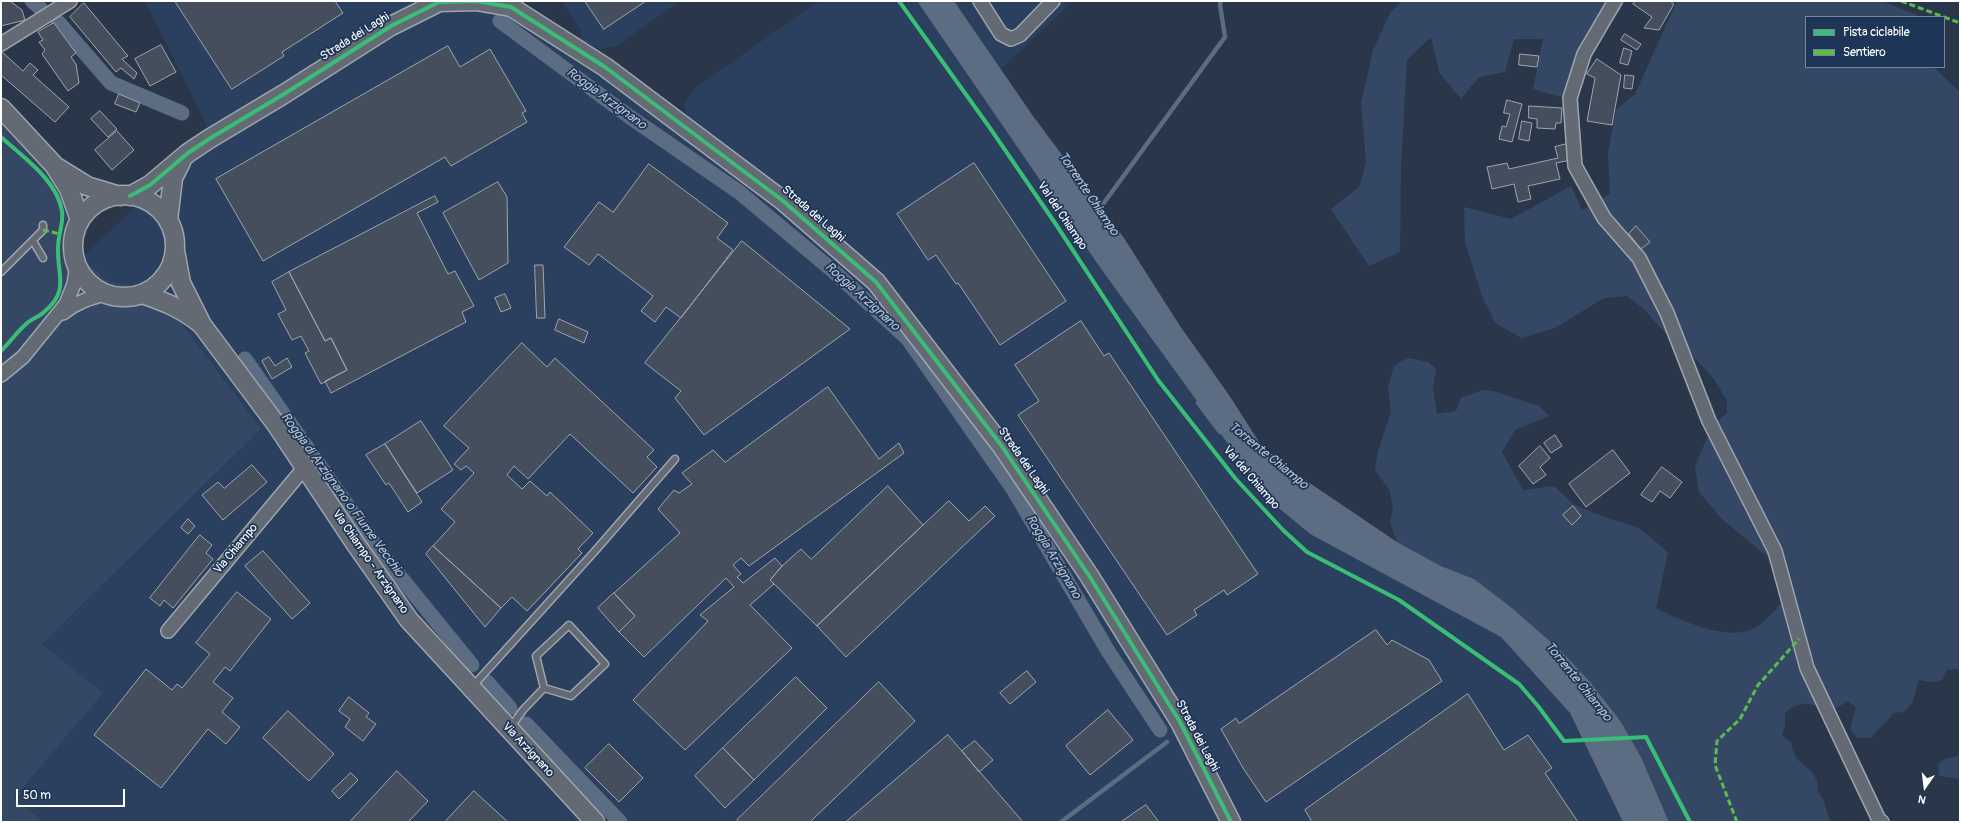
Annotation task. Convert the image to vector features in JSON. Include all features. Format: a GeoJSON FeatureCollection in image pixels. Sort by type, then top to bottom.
{"type":"FeatureCollection","features":[{"type":"Feature","properties":{"kind":"street"},"geometry":{"type":"LineString","coordinates":[[1,44],[70,1]]}},
{"type":"Feature","properties":{"kind":"street","name":"Strada dei Laghi"},"geometry":{"type":"LineString","coordinates":[[125,196],[150,185],[209,139],[284,94],[391,26],[439,1],[476,1],[511,8],[566,40],[605,67],[782,200],[876,282],[1001,445],[1090,577],[1180,722],[1231,822]]}},
{"type":"Feature","properties":{"kind":"street"},"geometry":{"type":"LineString","coordinates":[[980,1],[1002,34],[1011,39],[1020,34],[1053,1]]}},
{"type":"Feature","properties":{"kind":"street"},"geometry":{"type":"LineString","coordinates":[[1615,1],[1584,54],[1570,98],[1575,166],[1604,218],[1639,258],[1667,313],[1709,422],[1775,551],[1807,668],[1879,820],[1882,822]]}},
{"type":"Feature","properties":{"kind":"street"},"geometry":{"type":"LineString","coordinates":[[1,108],[54,165],[69,189],[80,220]]}},
{"type":"Feature","properties":{"kind":"street"},"geometry":{"type":"LineString","coordinates":[[168,220],[173,178],[182,159]]}},
{"type":"Feature","properties":{"kind":"street"},"geometry":{"type":"LineString","coordinates":[[54,165],[87,186],[125,196],[141,198],[160,210],[168,220],[174,235],[175,251],[181,283],[202,325]]}},
{"type":"Feature","properties":{"kind":"street"},"geometry":{"type":"LineString","coordinates":[[125,196],[104,199],[91,208],[80,220],[74,236],[73,254],[79,272],[91,285],[106,294],[124,298],[142,294],[155,288],[165,277],[172,265],[175,251]]}},
{"type":"Feature","properties":{"kind":"street"},"geometry":{"type":"LineString","coordinates":[[1,375],[23,357],[66,304],[74,284],[76,264]]}},
{"type":"Feature","properties":{"kind":"street"},"geometry":{"type":"LineString","coordinates":[[49,324],[74,304],[90,297],[106,294]]}},
{"type":"Feature","properties":{"kind":"street"},"geometry":{"type":"LineString","coordinates":[[142,294],[165,301],[180,308],[202,325]]}},
{"type":"Feature","properties":{"kind":"street","name":"Via Chiampo - Arzignano"},"geometry":{"type":"LineString","coordinates":[[202,325],[276,424],[355,543],[409,620],[466,683]]}},
{"type":"Feature","properties":{"kind":"street","name":"Via Chiampo"},"geometry":{"type":"LineString","coordinates":[[168,631],[305,467]]}},
{"type":"Feature","properties":{"kind":"street","name":"Via Arzignano"},"geometry":{"type":"LineString","coordinates":[[466,683],[595,822]]}},
{"type":"Feature","properties":{"kind":"lane"},"geometry":{"type":"LineString","coordinates":[[1,272],[43,230],[43,224]]}},
{"type":"Feature","properties":{"kind":"lane"},"geometry":{"type":"LineString","coordinates":[[33,241],[43,258]]}},
{"type":"Feature","properties":{"kind":"lane"},"geometry":{"type":"LineString","coordinates":[[466,683],[595,551],[675,459]]}},
{"type":"Feature","properties":{"kind":"lane"},"geometry":{"type":"LineString","coordinates":[[569,625],[605,664],[571,696],[544,688],[536,656],[569,625]]}},
{"type":"Feature","properties":{"kind":"lane"},"geometry":{"type":"LineString","coordinates":[[509,730],[523,710],[544,688]]}},
{"type":"Feature","properties":{"kind":"shaded area"},"geometry":{"type":"Polygon","coordinates":[[[145,1],[509,1],[539,12],[576,41],[583,34],[562,1],[681,1],[616,46],[596,50],[687,118],[684,104],[694,89],[818,1],[917,1],[1099,266],[1268,499],[1310,534],[1501,637],[1570,713],[1623,822],[46,822],[14,798],[102,693],[42,644],[261,429],[146,287],[108,281],[82,258],[211,134],[145,1]]]}},
{"type":"Feature","properties":{"kind":"shaded area"},"geometry":{"type":"Polygon","coordinates":[[[954,1],[1073,1],[1001,69],[954,1]]]}},
{"type":"Feature","properties":{"kind":"shaded area"},"geometry":{"type":"Polygon","coordinates":[[[1403,1],[1626,1],[1590,54],[1574,101],[1533,89],[1543,39],[1514,39],[1505,72],[1479,77],[1461,99],[1439,72],[1431,37],[1407,60],[1401,165],[1400,252],[1369,266],[1331,209],[1359,187],[1366,162],[1361,104],[1373,50],[1391,11],[1403,1]]]}},
{"type":"Feature","properties":{"kind":"shaded area"},"geometry":{"type":"Polygon","coordinates":[[[1677,1],[1882,1],[1918,16],[1805,16],[1805,68],[1934,68],[1960,92],[1960,669],[1947,670],[1941,681],[1930,682],[1919,680],[1912,703],[1904,712],[1893,713],[1871,738],[1857,738],[1850,729],[1856,707],[1848,701],[1838,707],[1826,711],[1815,705],[1800,704],[1785,713],[1785,725],[1782,736],[1791,742],[1793,750],[1799,761],[1810,770],[1817,780],[1818,790],[1831,822],[1669,822],[1641,757],[1621,722],[1561,651],[1512,608],[1474,579],[1441,566],[1397,542],[1390,523],[1393,509],[1390,491],[1375,470],[1378,451],[1391,412],[1388,387],[1394,366],[1408,358],[1428,362],[1436,369],[1433,388],[1437,414],[1456,411],[1461,398],[1483,390],[1493,391],[1539,406],[1549,416],[1515,430],[1502,452],[1523,490],[1554,486],[1573,504],[1596,514],[1639,528],[1668,552],[1656,608],[1689,623],[1715,631],[1739,632],[1750,630],[1760,625],[1770,616],[1786,597],[1780,567],[1722,519],[1699,492],[1695,466],[1713,424],[1727,413],[1727,401],[1714,379],[1692,355],[1671,340],[1645,310],[1627,296],[1604,298],[1555,328],[1522,338],[1495,323],[1482,296],[1465,242],[1464,207],[1511,219],[1571,186],[1582,210],[1610,194],[1608,152],[1616,110],[1635,94],[1677,1]]]}},
{"type":"Feature","properties":{"kind":"shaded area"},"geometry":{"type":"Polygon","coordinates":[[[1,120],[40,160],[73,205],[76,231],[82,258],[108,281],[146,287],[166,303],[261,429],[42,644],[103,693],[14,798],[45,822],[1,822],[1,120]]]}},
{"type":"Feature","properties":{"kind":"shaded area"},"geometry":{"type":"Polygon","coordinates":[[[1960,754],[1960,779],[1939,776],[1938,764],[1947,758],[1958,756],[1960,754]]]}},
{"type":"Feature","properties":{"kind":"water"},"geometry":{"type":"Polygon","coordinates":[[[917,1],[954,1],[1033,116],[1124,238],[1180,326],[1229,395],[1259,442],[1283,465],[1397,542],[1441,566],[1474,579],[1512,608],[1561,651],[1590,682],[1621,722],[1641,757],[1669,822],[1623,822],[1570,713],[1501,637],[1310,534],[1268,499],[1099,266],[917,1]]]}},
{"type":"Feature","properties":{"kind":"building"},"geometry":{"type":"Polygon","coordinates":[[[1,1],[10,1],[22,10],[25,20],[1,26],[1,1]]]}},
{"type":"Feature","properties":{"kind":"building"},"geometry":{"type":"Polygon","coordinates":[[[175,1],[335,1],[343,13],[282,52],[284,56],[232,89],[175,1]]]}},
{"type":"Feature","properties":{"kind":"building"},"geometry":{"type":"Polygon","coordinates":[[[585,1],[646,1],[604,29],[585,1]]]}},
{"type":"Feature","properties":{"kind":"building"},"geometry":{"type":"Polygon","coordinates":[[[1636,1],[1670,1],[1674,4],[1659,30],[1644,28],[1652,17],[1633,4],[1636,1]]]}},
{"type":"Feature","properties":{"kind":"building"},"geometry":{"type":"Polygon","coordinates":[[[84,3],[128,56],[122,59],[137,73],[134,79],[121,68],[116,72],[70,17],[84,3]]]}},
{"type":"Feature","properties":{"kind":"building"},"geometry":{"type":"Polygon","coordinates":[[[54,23],[76,53],[71,57],[76,64],[79,83],[68,91],[42,54],[45,50],[39,42],[43,40],[38,32],[54,23]]]}},
{"type":"Feature","properties":{"kind":"building"},"geometry":{"type":"Polygon","coordinates":[[[1625,34],[1641,44],[1637,50],[1621,40],[1625,34]]]}},
{"type":"Feature","properties":{"kind":"building"},"geometry":{"type":"Polygon","coordinates":[[[161,45],[176,72],[150,86],[135,59],[161,45]]]}},
{"type":"Feature","properties":{"kind":"building"},"geometry":{"type":"Polygon","coordinates":[[[448,46],[460,67],[490,49],[526,111],[522,113],[527,122],[451,166],[445,157],[263,261],[216,179],[448,46]]]}},
{"type":"Feature","properties":{"kind":"building"},"geometry":{"type":"Polygon","coordinates":[[[1624,48],[1632,51],[1628,65],[1620,63],[1624,48]]]}},
{"type":"Feature","properties":{"kind":"building"},"geometry":{"type":"Polygon","coordinates":[[[1,51],[23,71],[30,63],[38,70],[33,75],[69,107],[55,122],[1,75],[1,51]]]}},
{"type":"Feature","properties":{"kind":"building"},"geometry":{"type":"Polygon","coordinates":[[[1520,54],[1539,56],[1537,67],[1519,65],[1520,54]]]}},
{"type":"Feature","properties":{"kind":"building"},"geometry":{"type":"Polygon","coordinates":[[[1597,59],[1621,75],[1612,125],[1587,121],[1595,78],[1587,74],[1597,59]]]}},
{"type":"Feature","properties":{"kind":"building"},"geometry":{"type":"Polygon","coordinates":[[[1625,75],[1634,76],[1632,89],[1624,88],[1625,75]]]}},
{"type":"Feature","properties":{"kind":"building"},"geometry":{"type":"Polygon","coordinates":[[[119,94],[140,103],[136,112],[115,104],[119,94]]]}},
{"type":"Feature","properties":{"kind":"building"},"geometry":{"type":"Polygon","coordinates":[[[1507,100],[1522,104],[1512,142],[1499,139],[1502,126],[1506,127],[1510,114],[1504,113],[1507,100]]]}},
{"type":"Feature","properties":{"kind":"building"},"geometry":{"type":"Polygon","coordinates":[[[1529,106],[1562,108],[1561,123],[1556,123],[1555,129],[1537,128],[1537,119],[1529,118],[1529,106]]]}},
{"type":"Feature","properties":{"kind":"building"},"geometry":{"type":"Polygon","coordinates":[[[100,111],[117,129],[108,137],[91,119],[100,111]]]}},
{"type":"Feature","properties":{"kind":"building"},"geometry":{"type":"Polygon","coordinates":[[[1522,121],[1532,123],[1529,141],[1519,139],[1522,121]]]}},
{"type":"Feature","properties":{"kind":"building"},"geometry":{"type":"Polygon","coordinates":[[[117,131],[134,150],[112,170],[95,150],[117,131]]]}},
{"type":"Feature","properties":{"kind":"building"},"geometry":{"type":"Polygon","coordinates":[[[1567,144],[1571,160],[1556,163],[1560,179],[1528,186],[1531,199],[1518,202],[1514,184],[1492,189],[1487,167],[1507,163],[1509,169],[1558,158],[1555,147],[1567,144]]]}},
{"type":"Feature","properties":{"kind":"building"},"geometry":{"type":"Polygon","coordinates":[[[974,163],[1066,301],[1000,345],[958,283],[956,284],[936,255],[928,260],[897,214],[974,163]]]}},
{"type":"Feature","properties":{"kind":"building"},"geometry":{"type":"Polygon","coordinates":[[[649,164],[728,223],[717,238],[733,250],[681,318],[666,307],[655,322],[641,311],[653,296],[598,254],[589,265],[564,247],[599,202],[613,212],[649,164]]]}},
{"type":"Feature","properties":{"kind":"building"},"geometry":{"type":"Polygon","coordinates":[[[498,182],[507,197],[508,263],[479,280],[443,213],[498,182]]]}},
{"type":"Feature","properties":{"kind":"building"},"geometry":{"type":"Polygon","coordinates":[[[435,196],[438,202],[417,213],[448,274],[455,271],[474,306],[462,312],[466,322],[331,393],[325,381],[347,370],[331,338],[325,341],[289,272],[435,196]]]}},
{"type":"Feature","properties":{"kind":"building"},"geometry":{"type":"Polygon","coordinates":[[[1636,226],[1650,242],[1641,249],[1629,234],[1636,226]]]}},
{"type":"Feature","properties":{"kind":"building"},"geometry":{"type":"Polygon","coordinates":[[[742,241],[850,329],[704,435],[675,398],[681,391],[645,363],[742,241]]]}},
{"type":"Feature","properties":{"kind":"building"},"geometry":{"type":"Polygon","coordinates":[[[535,265],[543,265],[545,318],[537,318],[535,265]]]}},
{"type":"Feature","properties":{"kind":"building"},"geometry":{"type":"Polygon","coordinates":[[[289,272],[325,341],[331,338],[347,370],[321,384],[305,353],[309,351],[301,336],[292,340],[278,314],[286,310],[272,282],[289,272]]]}},
{"type":"Feature","properties":{"kind":"building"},"geometry":{"type":"Polygon","coordinates":[[[505,294],[511,308],[501,312],[495,298],[505,294]]]}},
{"type":"Feature","properties":{"kind":"building"},"geometry":{"type":"Polygon","coordinates":[[[559,319],[588,332],[584,343],[555,330],[559,319]]]}},
{"type":"Feature","properties":{"kind":"building"},"geometry":{"type":"Polygon","coordinates":[[[1081,321],[1104,356],[1109,353],[1258,574],[1227,595],[1224,590],[1194,610],[1197,615],[1167,635],[1018,415],[1039,401],[1015,365],[1081,321]]]}},
{"type":"Feature","properties":{"kind":"building"},"geometry":{"type":"Polygon","coordinates":[[[522,343],[547,367],[555,358],[654,450],[647,457],[657,467],[633,493],[570,434],[528,479],[514,466],[507,475],[522,489],[530,481],[547,496],[550,492],[593,533],[578,549],[582,553],[527,611],[512,597],[501,608],[433,546],[455,522],[441,509],[474,473],[466,466],[461,470],[454,464],[469,448],[444,426],[522,343]]]}},
{"type":"Feature","properties":{"kind":"building"},"geometry":{"type":"Polygon","coordinates":[[[269,357],[275,366],[287,358],[292,367],[272,379],[262,361],[269,357]]]}},
{"type":"Feature","properties":{"kind":"building"},"geometry":{"type":"Polygon","coordinates":[[[828,387],[879,459],[899,443],[904,453],[749,566],[741,558],[733,565],[741,574],[737,577],[743,583],[775,558],[782,566],[770,580],[774,584],[750,605],[792,648],[685,750],[633,700],[708,621],[700,615],[734,587],[726,578],[644,657],[619,632],[635,616],[614,593],[680,533],[658,509],[674,490],[679,493],[692,484],[682,473],[713,450],[725,462],[828,387]]]}},
{"type":"Feature","properties":{"kind":"building"},"geometry":{"type":"Polygon","coordinates":[[[421,421],[453,470],[417,493],[385,444],[421,421]]]}},
{"type":"Feature","properties":{"kind":"building"},"geometry":{"type":"Polygon","coordinates":[[[1555,435],[1562,446],[1551,453],[1544,443],[1555,435]]]}},
{"type":"Feature","properties":{"kind":"building"},"geometry":{"type":"Polygon","coordinates":[[[385,444],[422,502],[408,512],[389,483],[386,485],[366,455],[385,444]]]}},
{"type":"Feature","properties":{"kind":"building"},"geometry":{"type":"Polygon","coordinates":[[[1540,446],[1550,458],[1540,467],[1546,475],[1533,484],[1519,466],[1540,446]]]}},
{"type":"Feature","properties":{"kind":"building"},"geometry":{"type":"Polygon","coordinates":[[[1613,450],[1630,473],[1586,507],[1569,484],[1613,450]]]}},
{"type":"Feature","properties":{"kind":"building"},"geometry":{"type":"Polygon","coordinates":[[[252,465],[267,482],[223,520],[202,495],[218,482],[224,488],[252,465]]]}},
{"type":"Feature","properties":{"kind":"building"},"geometry":{"type":"Polygon","coordinates":[[[1662,467],[1682,482],[1670,498],[1660,491],[1652,502],[1641,495],[1662,467]]]}},
{"type":"Feature","properties":{"kind":"building"},"geometry":{"type":"Polygon","coordinates":[[[888,486],[923,525],[817,626],[770,580],[782,566],[801,549],[811,559],[888,486]]]}},
{"type":"Feature","properties":{"kind":"building"},"geometry":{"type":"Polygon","coordinates":[[[949,501],[969,521],[985,506],[995,516],[846,657],[817,626],[949,501]]]}},
{"type":"Feature","properties":{"kind":"building"},"geometry":{"type":"Polygon","coordinates":[[[1573,506],[1581,516],[1572,525],[1563,515],[1573,506]]]}},
{"type":"Feature","properties":{"kind":"building"},"geometry":{"type":"Polygon","coordinates":[[[188,519],[195,526],[188,534],[181,528],[188,519]]]}},
{"type":"Feature","properties":{"kind":"building"},"geometry":{"type":"Polygon","coordinates":[[[200,535],[212,545],[206,553],[213,559],[173,608],[164,600],[160,606],[150,598],[200,535]]]}},
{"type":"Feature","properties":{"kind":"building"},"geometry":{"type":"Polygon","coordinates":[[[433,546],[501,608],[485,627],[426,554],[433,546]]]}},
{"type":"Feature","properties":{"kind":"building"},"geometry":{"type":"Polygon","coordinates":[[[263,551],[310,603],[292,619],[245,566],[263,551]]]}},
{"type":"Feature","properties":{"kind":"building"},"geometry":{"type":"Polygon","coordinates":[[[237,592],[271,619],[230,671],[225,667],[213,682],[233,698],[222,712],[240,727],[226,744],[208,729],[161,788],[94,735],[146,669],[172,690],[177,684],[182,688],[210,654],[196,643],[237,592]]]}},
{"type":"Feature","properties":{"kind":"building"},"geometry":{"type":"Polygon","coordinates":[[[614,593],[635,616],[619,632],[598,608],[614,593]]]}},
{"type":"Feature","properties":{"kind":"building"},"geometry":{"type":"Polygon","coordinates":[[[1376,630],[1387,645],[1392,640],[1429,660],[1442,681],[1266,802],[1243,768],[1221,729],[1236,718],[1239,723],[1376,630]]]}},
{"type":"Feature","properties":{"kind":"building"},"geometry":{"type":"Polygon","coordinates":[[[1027,671],[1036,682],[1010,704],[1000,693],[1027,671]]]}},
{"type":"Feature","properties":{"kind":"building"},"geometry":{"type":"Polygon","coordinates":[[[796,677],[827,708],[754,780],[723,748],[796,677]]]}},
{"type":"Feature","properties":{"kind":"building"},"geometry":{"type":"Polygon","coordinates":[[[879,682],[915,721],[810,822],[739,822],[737,820],[879,682]]]}},
{"type":"Feature","properties":{"kind":"building"},"geometry":{"type":"Polygon","coordinates":[[[1468,694],[1504,750],[1528,735],[1552,768],[1545,773],[1578,822],[1312,822],[1305,810],[1468,694]]]}},
{"type":"Feature","properties":{"kind":"building"},"geometry":{"type":"Polygon","coordinates":[[[349,697],[369,713],[366,717],[376,724],[363,741],[345,727],[350,719],[339,711],[349,697]]]}},
{"type":"Feature","properties":{"kind":"building"},"geometry":{"type":"Polygon","coordinates":[[[1108,710],[1133,740],[1090,775],[1066,746],[1108,710]]]}},
{"type":"Feature","properties":{"kind":"building"},"geometry":{"type":"Polygon","coordinates":[[[288,711],[334,754],[309,781],[263,738],[288,711]]]}},
{"type":"Feature","properties":{"kind":"building"},"geometry":{"type":"Polygon","coordinates":[[[948,735],[1023,822],[846,822],[948,735]]]}},
{"type":"Feature","properties":{"kind":"building"},"geometry":{"type":"Polygon","coordinates":[[[975,741],[993,760],[979,772],[962,751],[975,741]]]}},
{"type":"Feature","properties":{"kind":"building"},"geometry":{"type":"Polygon","coordinates":[[[609,744],[643,778],[619,802],[585,768],[609,744]]]}},
{"type":"Feature","properties":{"kind":"building"},"geometry":{"type":"Polygon","coordinates":[[[723,748],[754,780],[725,808],[695,776],[723,748]]]}},
{"type":"Feature","properties":{"kind":"building"},"geometry":{"type":"Polygon","coordinates":[[[397,771],[428,801],[408,822],[350,822],[397,771]]]}},
{"type":"Feature","properties":{"kind":"building"},"geometry":{"type":"Polygon","coordinates":[[[351,773],[358,780],[339,799],[332,791],[351,773]]]}},
{"type":"Feature","properties":{"kind":"building"},"geometry":{"type":"Polygon","coordinates":[[[474,791],[508,822],[445,822],[474,791]]]}},
{"type":"Feature","properties":{"kind":"building"},"geometry":{"type":"Polygon","coordinates":[[[1146,805],[1159,822],[1121,822],[1146,805]]]}},
{"type":"Feature","properties":{"kind":"waterway","name":"Roggia Arzignano"},"geometry":{"type":"LineString","coordinates":[[32,1],[41,9]]}},
{"type":"Feature","properties":{"kind":"waterway"},"geometry":{"type":"LineString","coordinates":[[1098,211],[1225,37],[1220,5],[1221,1]]}},
{"type":"Feature","properties":{"kind":"waterway","name":"Roggia Arzignano"},"geometry":{"type":"LineString","coordinates":[[500,21],[630,117],[739,192],[832,270],[908,339],[1013,489],[1108,651],[1160,730]]}},
{"type":"Feature","properties":{"kind":"waterway","name":"Roggia Arzignano"},"geometry":{"type":"LineString","coordinates":[[58,22],[111,83],[182,113]]}},
{"type":"Feature","properties":{"kind":"waterway","name":"Roggia di Arzignano o Fiume Vecchio"},"geometry":{"type":"LineString","coordinates":[[245,359],[380,552],[472,665]]}},
{"type":"Feature","properties":{"kind":"waterway","name":"Torrente Chiampo"},"geometry":{"type":"LineString","coordinates":[[1198,403],[1220,432]]}},
{"type":"Feature","properties":{"kind":"waterway","name":"Roggia di Arzignano o Fiume Vecchio"},"geometry":{"type":"LineString","coordinates":[[487,682],[510,708]]}},
{"type":"Feature","properties":{"kind":"waterway","name":"Roggia di Arzignano o Fiume Vecchio"},"geometry":{"type":"LineString","coordinates":[[526,724],[620,822]]}},
{"type":"Feature","properties":{"kind":"waterway"},"geometry":{"type":"LineString","coordinates":[[1061,822],[1167,742]]}},
{"type":"Feature","properties":{"kind":"marked path"},"geometry":{"type":"LineString","coordinates":[[1901,1],[1941,16]]}},
{"type":"Feature","properties":{"kind":"marked path"},"geometry":{"type":"LineString","coordinates":[[1945,17],[1960,23]]}},
{"type":"Feature","properties":{"kind":"marked path"},"geometry":{"type":"LineString","coordinates":[[43,230],[60,234]]}},
{"type":"Feature","properties":{"kind":"marked path"},"geometry":{"type":"LineString","coordinates":[[1737,822],[1715,765],[1717,741],[1740,719],[1758,685],[1799,639]]}},
{"type":"Feature","properties":{"kind":"cycle path"},"geometry":{"type":"LineString","coordinates":[[130,196],[150,185],[188,153],[209,139],[284,94],[391,26],[439,2],[476,1],[511,7],[605,67],[782,200],[876,282],[1001,445],[1090,577],[1180,722],[1231,822]]}},
{"type":"Feature","properties":{"kind":"cycle path","name":"Val del Chiampo"},"geometry":{"type":"LineString","coordinates":[[899,1],[990,128],[1055,223],[1158,380],[1235,478],[1283,530],[1307,552],[1399,600],[1519,684],[1538,706],[1564,741],[1646,737],[1690,822]]}},
{"type":"Feature","properties":{"kind":"cycle path"},"geometry":{"type":"LineString","coordinates":[[1,137],[29,161],[46,179],[59,200],[62,211],[62,221],[58,241],[60,283],[57,297],[44,312],[28,322],[1,351]]}}]}
